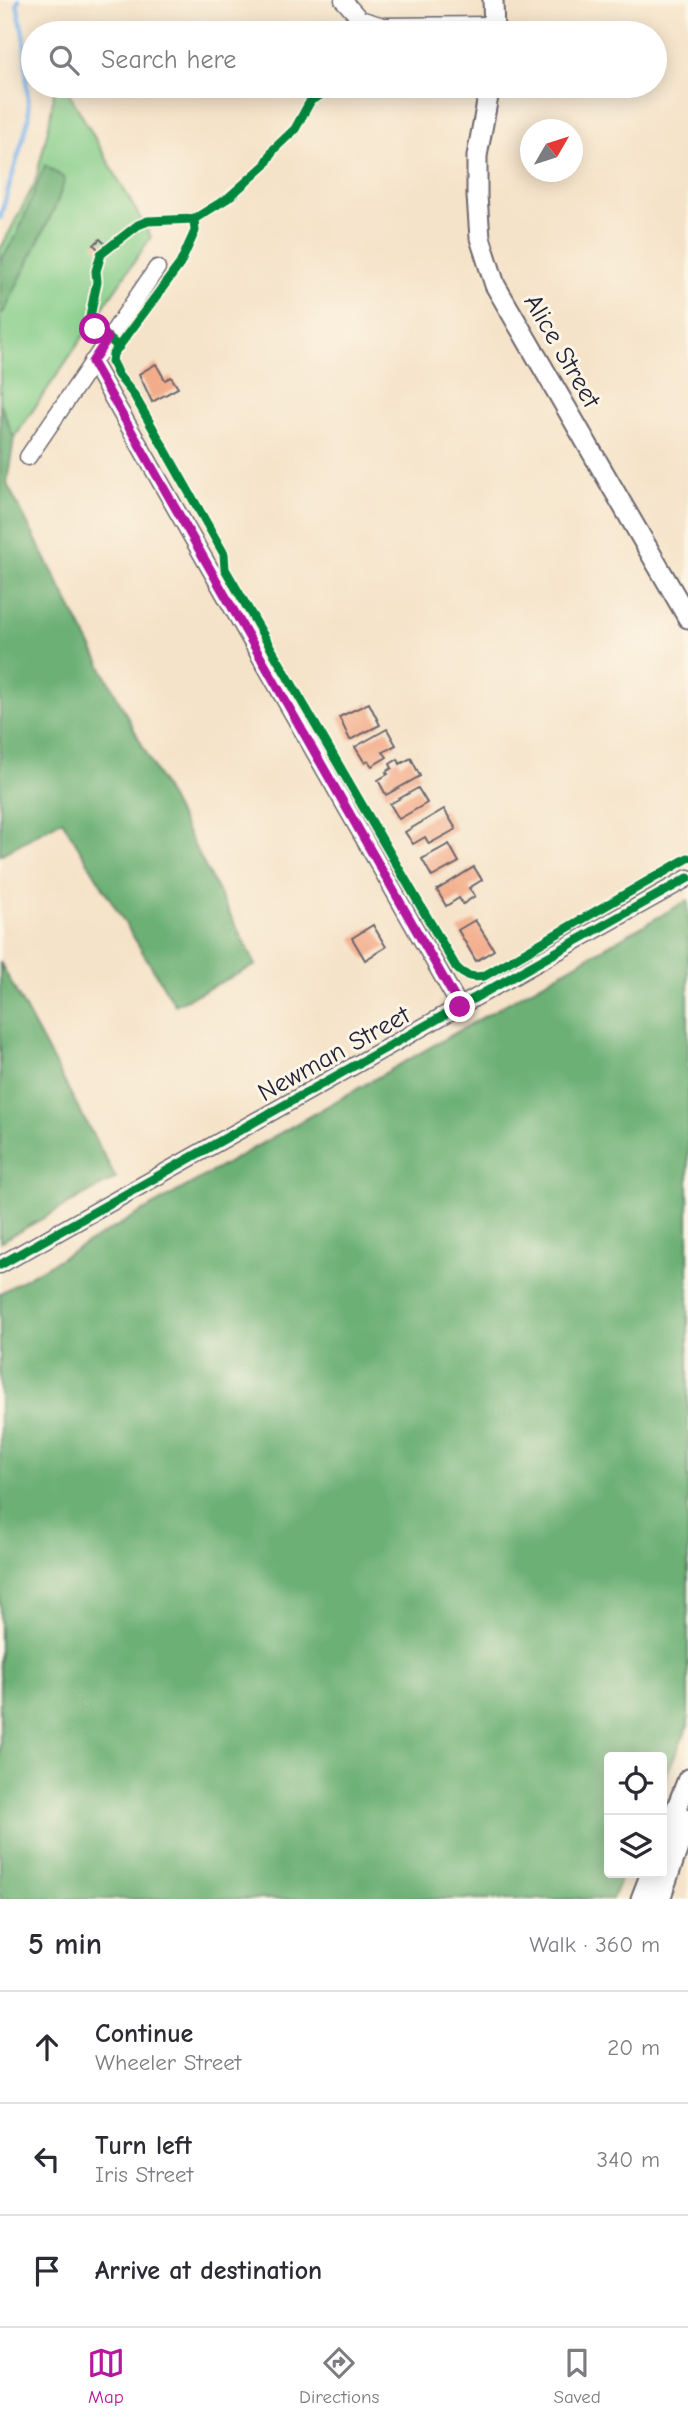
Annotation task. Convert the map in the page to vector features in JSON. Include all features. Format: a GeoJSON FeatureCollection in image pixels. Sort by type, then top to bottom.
{"type":"FeatureCollection","features":[{"type":"Feature","properties":{"kind":"street"},"geometry":{"type":"LineString","coordinates":[[343,0],[360,19],[367,21]]}},
{"type":"Feature","properties":{"kind":"street"},"geometry":{"type":"LineString","coordinates":[[493,0],[494,21]]}},
{"type":"Feature","properties":{"kind":"street","name":"Alice Street"},"geometry":{"type":"LineString","coordinates":[[489,98],[477,156],[477,196],[480,238],[495,285],[688,618]]}},
{"type":"Feature","properties":{"kind":"street"},"geometry":{"type":"LineString","coordinates":[[28,457],[157,268]]}},
{"type":"Feature","properties":{"kind":"street"},"geometry":{"type":"LineString","coordinates":[[92,362],[460,1007]]}},
{"type":"Feature","properties":{"kind":"street","name":"Newman Street"},"geometry":{"type":"LineString","coordinates":[[0,1265],[688,878]]}},
{"type":"Feature","properties":{"kind":"street"},"geometry":{"type":"LineString","coordinates":[[667,1832],[688,1779]]}},
{"type":"Feature","properties":{"kind":"street"},"geometry":{"type":"LineString","coordinates":[[660,1899],[688,1819]]}},
{"type":"Feature","properties":{"kind":"street"},"geometry":{"type":"LineString","coordinates":[[641,1899],[649,1878]]}},
{"type":"Feature","properties":{"kind":"green space"},"geometry":{"type":"Polygon","coordinates":[[[53,98],[72,98],[151,237],[14,438],[0,413],[0,250],[35,183],[53,98]]]}},
{"type":"Feature","properties":{"kind":"green space"},"geometry":{"type":"Polygon","coordinates":[[[45,165],[65,179],[56,205],[5,310],[0,315],[0,261],[17,235],[45,165]]]}},
{"type":"Feature","properties":{"kind":"green space"},"geometry":{"type":"Polygon","coordinates":[[[0,403],[14,438],[7,484],[256,965],[175,1005],[62,820],[0,855],[0,403]]]}},
{"type":"Feature","properties":{"kind":"green space"},"geometry":{"type":"Polygon","coordinates":[[[688,900],[688,1726],[667,1774],[667,1752],[604,1752],[604,1878],[621,1878],[612,1899],[0,1899],[0,1293],[688,900]]]}},
{"type":"Feature","properties":{"kind":"green space"},"geometry":{"type":"Polygon","coordinates":[[[0,962],[116,1178],[0,1242],[0,962]]]}},
{"type":"Feature","properties":{"kind":"building"},"geometry":{"type":"Polygon","coordinates":[[[100,239],[106,245],[100,251],[94,245],[100,239]]]}},
{"type":"Feature","properties":{"kind":"building"},"geometry":{"type":"Polygon","coordinates":[[[156,364],[165,380],[171,377],[178,388],[152,402],[139,374],[156,364]]]}},
{"type":"Feature","properties":{"kind":"building"},"geometry":{"type":"Polygon","coordinates":[[[369,703],[380,725],[350,740],[339,717],[369,703]]]}},
{"type":"Feature","properties":{"kind":"building"},"geometry":{"type":"Polygon","coordinates":[[[387,729],[396,745],[383,752],[387,757],[372,766],[368,761],[365,763],[355,747],[387,729]]]}},
{"type":"Feature","properties":{"kind":"building"},"geometry":{"type":"Polygon","coordinates":[[[411,758],[420,776],[386,795],[378,780],[388,774],[386,772],[392,768],[390,764],[398,759],[400,764],[411,758]]]}},
{"type":"Feature","properties":{"kind":"building"},"geometry":{"type":"Polygon","coordinates":[[[418,788],[427,803],[399,819],[390,804],[418,788]]]}},
{"type":"Feature","properties":{"kind":"building"},"geometry":{"type":"Polygon","coordinates":[[[444,809],[456,829],[429,844],[425,837],[413,844],[405,832],[444,809]]]}},
{"type":"Feature","properties":{"kind":"building"},"geometry":{"type":"Polygon","coordinates":[[[449,844],[459,862],[432,877],[422,859],[449,844]]]}},
{"type":"Feature","properties":{"kind":"building"},"geometry":{"type":"Polygon","coordinates":[[[474,867],[482,880],[469,888],[475,896],[463,904],[459,898],[446,906],[437,890],[474,867]]]}},
{"type":"Feature","properties":{"kind":"building"},"geometry":{"type":"Polygon","coordinates":[[[475,920],[494,950],[476,961],[458,930],[475,920]]]}},
{"type":"Feature","properties":{"kind":"building"},"geometry":{"type":"Polygon","coordinates":[[[373,925],[386,947],[365,960],[352,938],[373,925]]]}},
{"type":"Feature","properties":{"kind":"waterway"},"geometry":{"type":"LineString","coordinates":[[19,0],[17,4],[21,24]]}},
{"type":"Feature","properties":{"kind":"waterway"},"geometry":{"type":"LineString","coordinates":[[0,218],[29,118],[28,98]]}},
{"type":"Feature","properties":{"kind":"cycle path"},"geometry":{"type":"LineString","coordinates":[[119,347],[91,324],[96,271],[101,254],[138,225],[148,221],[194,219],[228,198],[265,165],[274,149],[295,129],[311,100],[315,98]]}},
{"type":"Feature","properties":{"kind":"cycle path"},"geometry":{"type":"LineString","coordinates":[[194,219],[195,231],[180,264],[113,354],[112,362],[118,375],[134,395],[224,554],[225,569],[456,967],[468,976],[484,976],[688,858]]}},
{"type":"Feature","properties":{"kind":"cycle path"},"geometry":{"type":"LineString","coordinates":[[0,1265],[688,878]]}},
{"type":"Feature","properties":{"kind":"route"},"geometry":{"type":"LineString","coordinates":[[95,329],[108,338],[92,362],[460,1007]]}}]}
